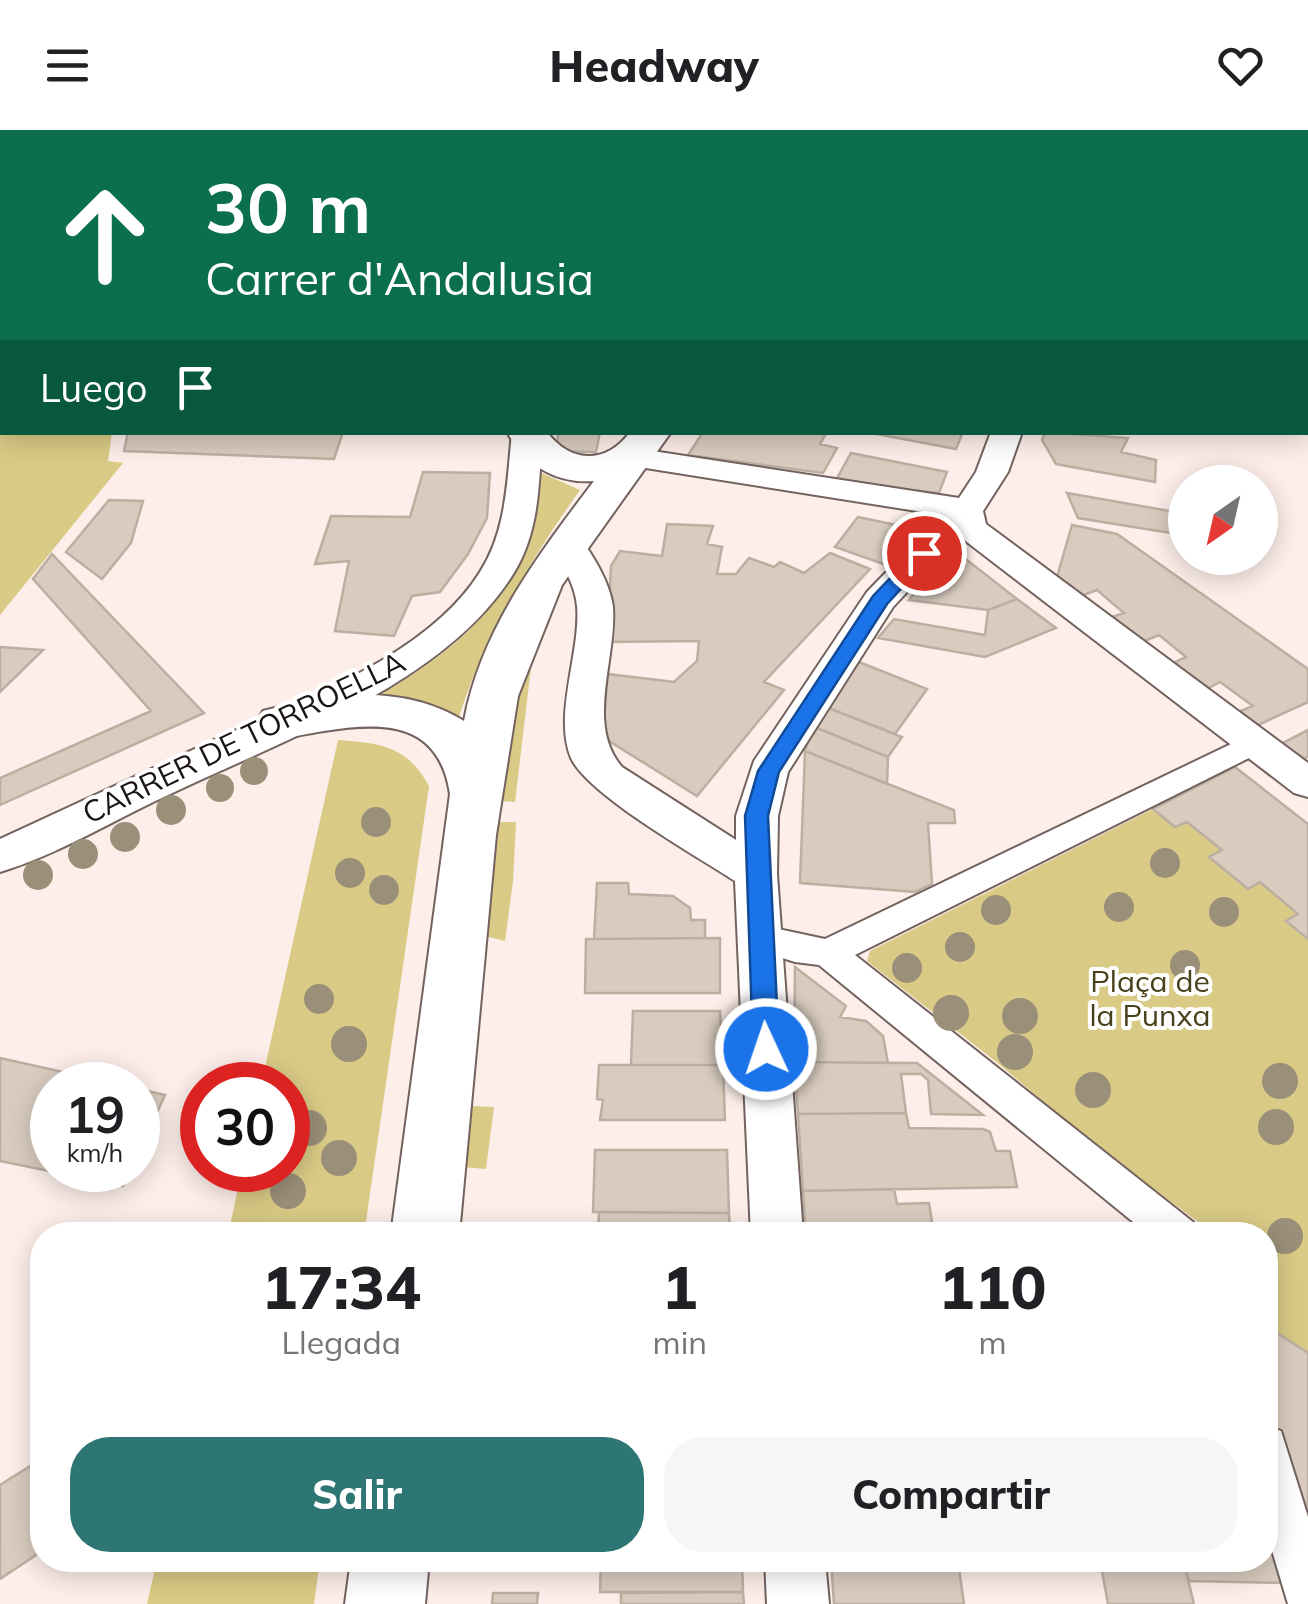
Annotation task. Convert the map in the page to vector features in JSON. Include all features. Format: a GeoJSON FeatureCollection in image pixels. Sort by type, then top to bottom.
{"type":"FeatureCollection","features":[{"type":"Feature","properties":{"kind":"street","name":"CARRER DE TORROELLA"},"geometry":{"type":"LineString","coordinates":[[0,857],[372,682],[424,648],[460,619],[487,587],[505,556],[516,526],[527,435]]}},
{"type":"Feature","properties":{"kind":"street","name":"CARRER DE TORROELLA"},"geometry":{"type":"LineString","coordinates":[[529,435],[549,460],[592,472],[642,445]]}},
{"type":"Feature","properties":{"kind":"street"},"geometry":{"type":"LineString","coordinates":[[776,1222],[756,874],[756,816],[768,771],[880,600],[966,508],[992,472],[1005,435]]}},
{"type":"Feature","properties":{"kind":"street"},"geometry":{"type":"LineString","coordinates":[[427,1222],[467,854],[493,696],[524,616],[567,543],[642,445],[966,508]]}},
{"type":"Feature","properties":{"kind":"street"},"geometry":{"type":"LineString","coordinates":[[966,508],[970,528],[991,545],[1308,783]]}},
{"type":"Feature","properties":{"kind":"street"},"geometry":{"type":"LineString","coordinates":[[567,543],[590,584],[595,606],[585,730],[590,756],[608,777],[756,874]]}},
{"type":"Feature","properties":{"kind":"street"},"geometry":{"type":"LineString","coordinates":[[280,724],[328,712],[361,710],[426,722],[451,736],[468,757],[477,799]]}},
{"type":"Feature","properties":{"kind":"street"},"geometry":{"type":"LineString","coordinates":[[828,953],[1254,742]]}},
{"type":"Feature","properties":{"kind":"street"},"geometry":{"type":"LineString","coordinates":[[760,938],[794,949],[828,953],[1164,1222]]}},
{"type":"Feature","properties":{"kind":"street"},"geometry":{"type":"LineString","coordinates":[[1278,1492],[1308,1596]]}},
{"type":"Feature","properties":{"kind":"street"},"geometry":{"type":"LineString","coordinates":[[385,1604],[389,1572]]}},
{"type":"Feature","properties":{"kind":"street"},"geometry":{"type":"LineString","coordinates":[[796,1572],[798,1604]]}},
{"type":"Feature","properties":{"kind":"green space"},"geometry":{"type":"Polygon","coordinates":[[[0,435],[112,435],[108,461],[123,463],[0,615],[0,435]]]}},
{"type":"Feature","properties":{"kind":"green space"},"geometry":{"type":"Polygon","coordinates":[[[539,472],[580,490],[508,603],[479,663],[456,726],[374,699],[451,646],[499,595],[518,550],[539,472]]]}},
{"type":"Feature","properties":{"kind":"green space"},"geometry":{"type":"Polygon","coordinates":[[[532,659],[515,802],[499,801],[511,700],[532,659]]]}},
{"type":"Feature","properties":{"kind":"green space"},"geometry":{"type":"Polygon","coordinates":[[[338,740],[380,745],[412,762],[429,786],[366,1222],[231,1222],[237,1192],[310,1192],[310,1062],[266,1062],[338,740]]]}},
{"type":"Feature","properties":{"kind":"green space","name":"Plaça de la Punxa"},"geometry":{"type":"Polygon","coordinates":[[[1153,809],[1175,827],[1187,822],[1222,850],[1210,858],[1248,889],[1260,882],[1298,914],[1287,921],[1308,939],[1308,1353],[1278,1333],[1278,1222],[1198,1222],[1099,1149],[999,1064],[867,961],[870,951],[1153,809]]]}},
{"type":"Feature","properties":{"kind":"green space"},"geometry":{"type":"Polygon","coordinates":[[[496,822],[516,822],[505,941],[485,936],[496,822]]]}},
{"type":"Feature","properties":{"kind":"green space"},"geometry":{"type":"Polygon","coordinates":[[[472,1106],[494,1107],[486,1169],[462,1167],[472,1106]]]}},
{"type":"Feature","properties":{"kind":"green space"},"geometry":{"type":"Polygon","coordinates":[[[154,1572],[318,1572],[314,1604],[147,1604],[154,1572]]]}},
{"type":"Feature","properties":{"kind":"building"},"geometry":{"type":"Polygon","coordinates":[[[127,435],[342,435],[334,459],[124,451],[127,435]]]}},
{"type":"Feature","properties":{"kind":"building"},"geometry":{"type":"Polygon","coordinates":[[[558,435],[599,435],[596,452],[557,451],[558,435]]]}},
{"type":"Feature","properties":{"kind":"building"},"geometry":{"type":"Polygon","coordinates":[[[701,435],[825,435],[820,444],[837,448],[823,473],[688,455],[701,435]]]}},
{"type":"Feature","properties":{"kind":"building"},"geometry":{"type":"Polygon","coordinates":[[[882,435],[962,435],[956,449],[882,435]]]}},
{"type":"Feature","properties":{"kind":"building"},"geometry":{"type":"Polygon","coordinates":[[[1044,435],[1128,438],[1121,452],[1156,460],[1155,482],[1056,464],[1042,440],[1044,435]]]}},
{"type":"Feature","properties":{"kind":"building"},"geometry":{"type":"Polygon","coordinates":[[[851,453],[947,472],[939,493],[835,482],[851,453]]]}},
{"type":"Feature","properties":{"kind":"building"},"geometry":{"type":"Polygon","coordinates":[[[423,472],[490,473],[487,518],[468,554],[440,592],[412,596],[394,636],[335,631],[349,561],[315,564],[331,516],[410,517],[423,472]]]}},
{"type":"Feature","properties":{"kind":"building"},"geometry":{"type":"Polygon","coordinates":[[[1067,493],[1168,511],[1168,533],[1078,518],[1067,493]]]}},
{"type":"Feature","properties":{"kind":"building"},"geometry":{"type":"Polygon","coordinates":[[[109,500],[143,501],[131,543],[102,579],[66,552],[109,500]]]}},
{"type":"Feature","properties":{"kind":"building"},"geometry":{"type":"Polygon","coordinates":[[[858,517],[916,529],[889,566],[835,547],[858,517]]]}},
{"type":"Feature","properties":{"kind":"building"},"geometry":{"type":"Polygon","coordinates":[[[667,524],[713,526],[707,544],[722,547],[717,574],[736,574],[749,558],[774,567],[780,562],[804,573],[830,553],[870,569],[764,682],[784,690],[697,796],[601,736],[607,674],[674,682],[697,661],[699,641],[607,642],[611,566],[620,551],[662,556],[667,524]]]}},
{"type":"Feature","properties":{"kind":"building"},"geometry":{"type":"Polygon","coordinates":[[[1072,525],[1117,534],[1168,570],[1168,575],[1175,575],[1308,669],[1308,702],[1258,725],[1236,713],[1253,706],[1220,682],[1205,690],[1173,663],[1186,657],[1159,635],[1142,642],[1112,617],[1124,613],[1097,590],[1081,596],[1057,577],[1072,525]]]}},
{"type":"Feature","properties":{"kind":"building"},"geometry":{"type":"Polygon","coordinates":[[[947,550],[954,550],[1017,599],[988,610],[909,600],[947,550]]]}},
{"type":"Feature","properties":{"kind":"building"},"geometry":{"type":"Polygon","coordinates":[[[52,554],[204,713],[0,805],[0,778],[151,711],[33,579],[52,554]]]}},
{"type":"Feature","properties":{"kind":"building"},"geometry":{"type":"Polygon","coordinates":[[[1017,599],[1056,628],[985,657],[878,638],[894,619],[985,635],[988,610],[1017,599]]]}},
{"type":"Feature","properties":{"kind":"building"},"geometry":{"type":"Polygon","coordinates":[[[0,647],[43,650],[0,692],[0,647]]]}},
{"type":"Feature","properties":{"kind":"building"},"geometry":{"type":"Polygon","coordinates":[[[859,662],[927,689],[895,734],[826,707],[859,662]]]}},
{"type":"Feature","properties":{"kind":"building"},"geometry":{"type":"Polygon","coordinates":[[[826,707],[902,737],[888,757],[812,726],[826,707]]]}},
{"type":"Feature","properties":{"kind":"building"},"geometry":{"type":"Polygon","coordinates":[[[812,726],[888,757],[887,784],[805,751],[812,726]]]}},
{"type":"Feature","properties":{"kind":"building"},"geometry":{"type":"Polygon","coordinates":[[[1308,730],[1308,756],[1303,760],[1281,744],[1308,730]]]}},
{"type":"Feature","properties":{"kind":"building"},"geometry":{"type":"Polygon","coordinates":[[[805,751],[954,810],[955,823],[928,823],[932,884],[915,892],[800,883],[805,751]]]}},
{"type":"Feature","properties":{"kind":"building"},"geometry":{"type":"Polygon","coordinates":[[[1235,767],[1308,824],[1308,939],[1286,921],[1298,914],[1260,882],[1248,889],[1209,857],[1222,850],[1187,822],[1175,827],[1153,809],[1235,767]]]}},
{"type":"Feature","properties":{"kind":"building"},"geometry":{"type":"Polygon","coordinates":[[[597,883],[628,883],[629,894],[673,896],[690,908],[691,920],[705,920],[705,938],[594,939],[597,883]]]}},
{"type":"Feature","properties":{"kind":"building"},"geometry":{"type":"Polygon","coordinates":[[[720,938],[720,993],[585,993],[586,939],[720,938]]]}},
{"type":"Feature","properties":{"kind":"building"},"geometry":{"type":"Polygon","coordinates":[[[795,967],[846,1006],[840,1017],[866,1021],[883,1036],[888,1063],[794,1062],[795,967]]]}},
{"type":"Feature","properties":{"kind":"building"},"geometry":{"type":"Polygon","coordinates":[[[633,1011],[720,1011],[723,1065],[631,1065],[633,1011]]]}},
{"type":"Feature","properties":{"kind":"building"},"geometry":{"type":"Polygon","coordinates":[[[0,1058],[30,1065],[30,1167],[0,1161],[0,1058]]]}},
{"type":"Feature","properties":{"kind":"building"},"geometry":{"type":"Polygon","coordinates":[[[794,1062],[917,1063],[983,1115],[931,1114],[928,1080],[921,1074],[901,1074],[906,1113],[798,1114],[794,1062]]]}},
{"type":"Feature","properties":{"kind":"building"},"geometry":{"type":"Polygon","coordinates":[[[599,1065],[723,1065],[725,1120],[600,1120],[603,1100],[597,1099],[599,1065]]]}},
{"type":"Feature","properties":{"kind":"building"},"geometry":{"type":"Polygon","coordinates":[[[906,1113],[909,1128],[990,1132],[996,1151],[1010,1151],[1017,1187],[803,1191],[798,1114],[906,1113]]]}},
{"type":"Feature","properties":{"kind":"building"},"geometry":{"type":"Polygon","coordinates":[[[595,1150],[727,1150],[729,1213],[593,1212],[595,1150]]]}},
{"type":"Feature","properties":{"kind":"building"},"geometry":{"type":"Polygon","coordinates":[[[894,1189],[897,1204],[929,1203],[932,1222],[805,1222],[803,1191],[894,1189]]]}},
{"type":"Feature","properties":{"kind":"building"},"geometry":{"type":"Polygon","coordinates":[[[599,1212],[729,1213],[729,1222],[599,1222],[599,1212]]]}},
{"type":"Feature","properties":{"kind":"building"},"geometry":{"type":"Polygon","coordinates":[[[1278,1333],[1308,1353],[1308,1556],[1278,1452],[1278,1333]]]}},
{"type":"Feature","properties":{"kind":"building"},"geometry":{"type":"Polygon","coordinates":[[[30,1466],[30,1559],[0,1579],[0,1485],[30,1466]]]}},
{"type":"Feature","properties":{"kind":"building"},"geometry":{"type":"Polygon","coordinates":[[[1278,1550],[1287,1583],[1189,1581],[1186,1572],[1278,1572],[1278,1550]]]}},
{"type":"Feature","properties":{"kind":"building"},"geometry":{"type":"Polygon","coordinates":[[[601,1572],[742,1572],[743,1592],[600,1592],[601,1572]]]}},
{"type":"Feature","properties":{"kind":"building"},"geometry":{"type":"Polygon","coordinates":[[[832,1572],[960,1572],[964,1604],[834,1604],[832,1572]]]}},
{"type":"Feature","properties":{"kind":"building"},"geometry":{"type":"Polygon","coordinates":[[[1102,1572],[1186,1572],[1194,1604],[1108,1604],[1102,1572]]]}},
{"type":"Feature","properties":{"kind":"building"},"geometry":{"type":"Polygon","coordinates":[[[743,1592],[744,1604],[621,1604],[621,1593],[743,1592]]]}},
{"type":"Feature","properties":{"kind":"building"},"geometry":{"type":"Polygon","coordinates":[[[493,1593],[538,1593],[537,1604],[492,1604],[493,1593]]]}},
{"type":"Feature","properties":{"kind":"route"},"geometry":{"type":"LineString","coordinates":[[766,1049],[756,816],[768,771],[880,600],[924,553]]}}]}
